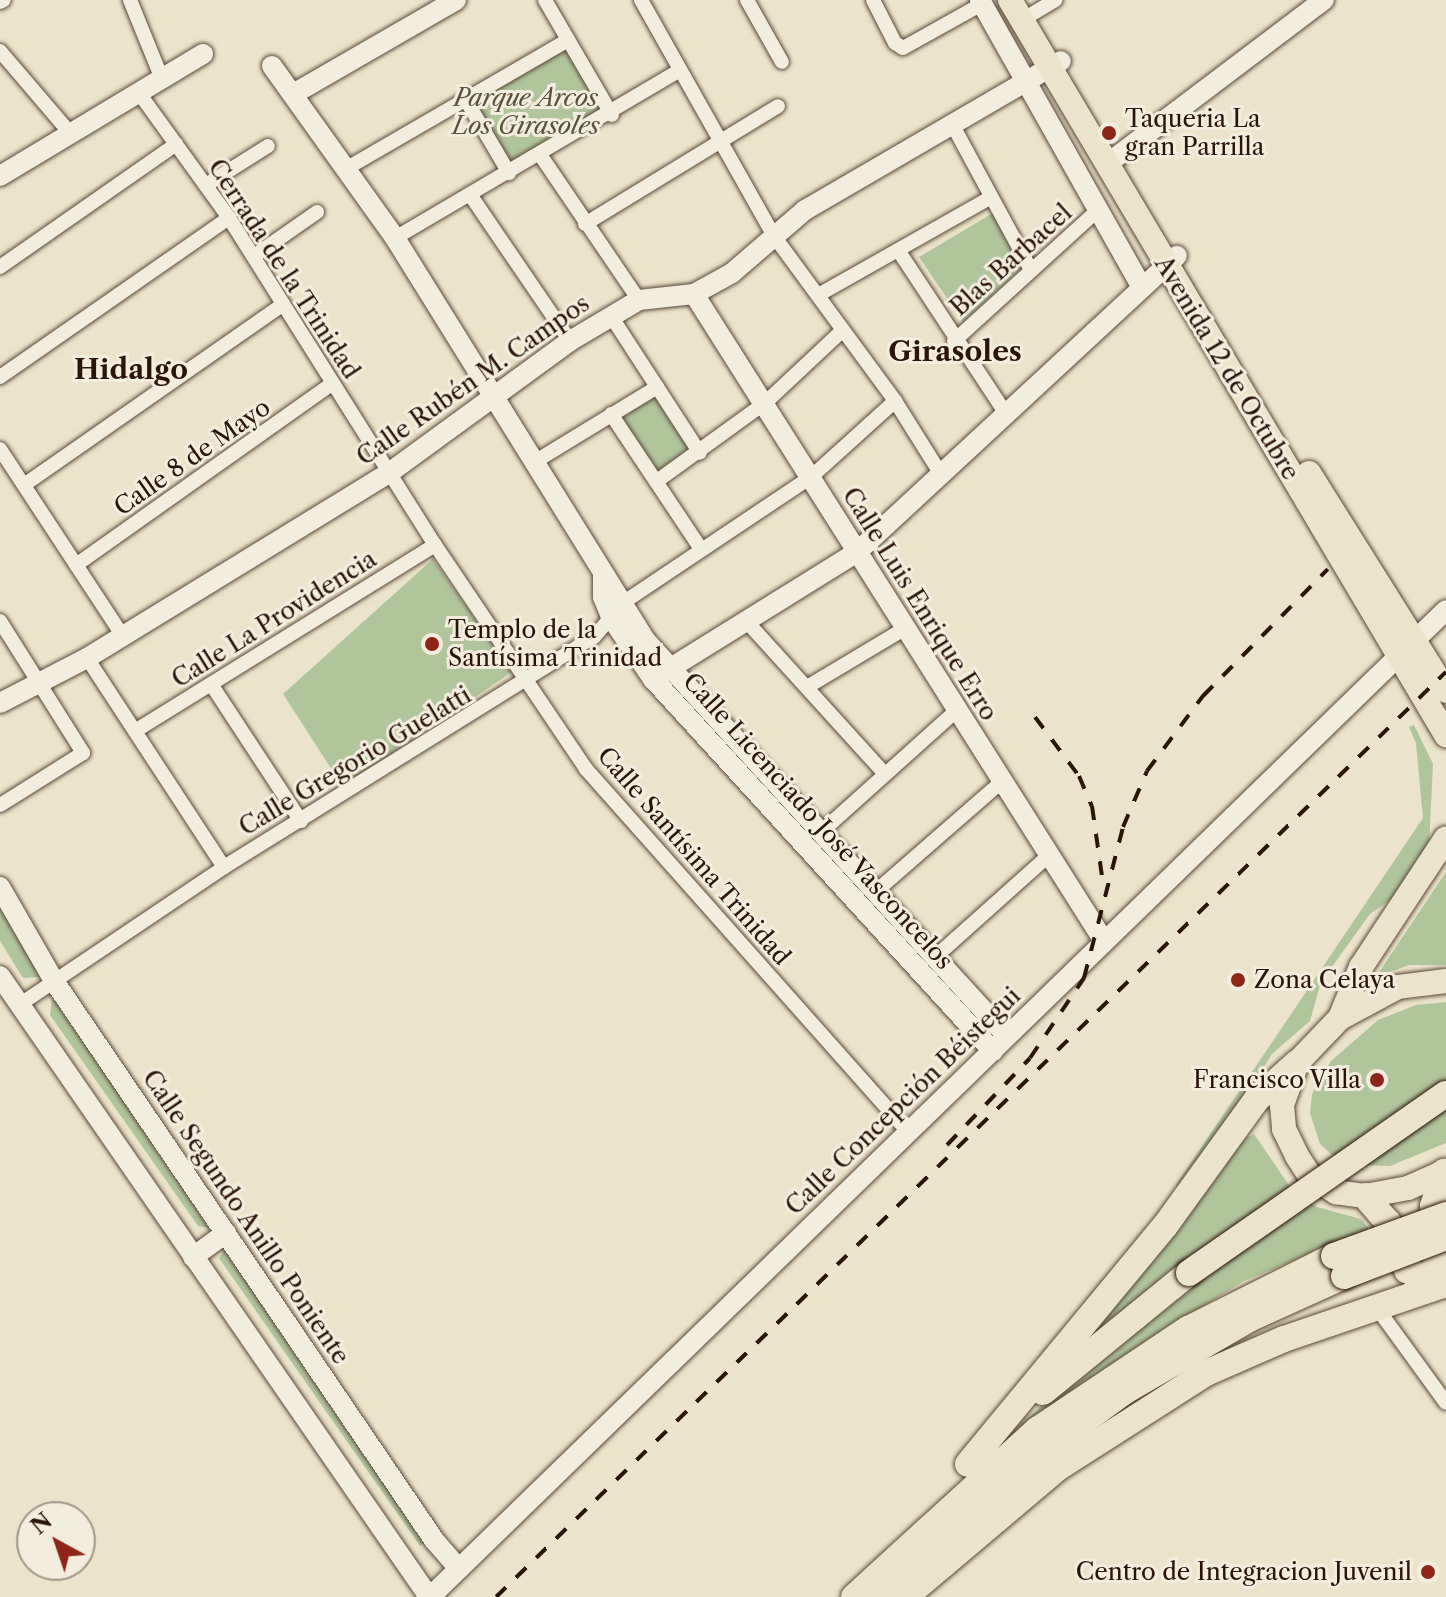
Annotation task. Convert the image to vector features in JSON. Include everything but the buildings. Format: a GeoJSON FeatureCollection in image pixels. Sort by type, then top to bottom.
{"type":"FeatureCollection","features":[{"type":"Feature","properties":{"kind":"highway"},"geometry":{"type":"LineString","coordinates":[[968,1464],[1165,1226],[1257,1099],[1297,1063]]}},
{"type":"Feature","properties":{"kind":"highway"},"geometry":{"type":"LineString","coordinates":[[837,1597],[968,1464],[1084,1356],[1189,1273],[1446,1094]]}},
{"type":"Feature","properties":{"kind":"highway"},"geometry":{"type":"LineString","coordinates":[[1434,1271],[1433,1206],[1445,1171]]}},
{"type":"Feature","properties":{"kind":"highway"},"geometry":{"type":"LineString","coordinates":[[1365,1196],[1434,1271]]}},
{"type":"Feature","properties":{"kind":"highway"},"geometry":{"type":"LineString","coordinates":[[854,1597],[978,1481],[1088,1393],[1188,1329],[1339,1266],[1446,1215]]}},
{"type":"Feature","properties":{"kind":"highway"},"geometry":{"type":"LineString","coordinates":[[882,1597],[1050,1446],[1125,1391],[1339,1266],[1434,1271]]}},
{"type":"Feature","properties":{"kind":"highway"},"geometry":{"type":"LineString","coordinates":[[905,1597],[1059,1467],[1133,1416],[1251,1352],[1377,1308],[1434,1271]]}},
{"type":"Feature","properties":{"kind":"main road","name":"Avenida 12 de Octubre"},"geometry":{"type":"LineString","coordinates":[[1022,8],[1171,261],[1407,649],[1446,691]]}},
{"type":"Feature","properties":{"kind":"main road","name":"Avenida 12 de Octubre"},"geometry":{"type":"LineString","coordinates":[[1407,649],[1415,678],[1446,735]]}},
{"type":"Feature","properties":{"kind":"main road"},"geometry":{"type":"LineString","coordinates":[[1340,1018],[1361,967],[1446,838]]}},
{"type":"Feature","properties":{"kind":"main road"},"geometry":{"type":"LineString","coordinates":[[1445,1171],[1408,1188],[1365,1196],[1336,1192],[1310,1176],[1297,1156],[1284,1129],[1282,1105],[1297,1063],[1340,1018],[1398,987],[1446,981]]}},
{"type":"Feature","properties":{"kind":"street"},"geometry":{"type":"LineString","coordinates":[[130,0],[162,79]]}},
{"type":"Feature","properties":{"kind":"street"},"geometry":{"type":"LineString","coordinates":[[295,93],[456,0]]}},
{"type":"Feature","properties":{"kind":"street"},"geometry":{"type":"LineString","coordinates":[[545,0],[612,115]]}},
{"type":"Feature","properties":{"kind":"street"},"geometry":{"type":"LineString","coordinates":[[641,0],[717,141],[774,236],[820,294],[895,401],[942,476]]}},
{"type":"Feature","properties":{"kind":"street"},"geometry":{"type":"LineString","coordinates":[[747,0],[782,62]]}},
{"type":"Feature","properties":{"kind":"street"},"geometry":{"type":"LineString","coordinates":[[873,0],[895,43],[903,48],[981,2],[1141,286]]}},
{"type":"Feature","properties":{"kind":"street"},"geometry":{"type":"LineString","coordinates":[[1022,8],[1055,0]]}},
{"type":"Feature","properties":{"kind":"street"},"geometry":{"type":"LineString","coordinates":[[1112,161],[1324,0]]}},
{"type":"Feature","properties":{"kind":"street"},"geometry":{"type":"LineString","coordinates":[[349,167],[568,40]]}},
{"type":"Feature","properties":{"kind":"street"},"geometry":{"type":"LineString","coordinates":[[0,51],[70,133]]}},
{"type":"Feature","properties":{"kind":"street"},"geometry":{"type":"LineString","coordinates":[[0,176],[203,54]]}},
{"type":"Feature","properties":{"kind":"street","name":"Calle Rubén M. Campos"},"geometry":{"type":"LineString","coordinates":[[0,703],[87,658],[389,473],[492,393],[611,316],[639,300],[694,294],[732,273],[805,210],[951,122],[1055,65]]}},
{"type":"Feature","properties":{"kind":"street","name":"Calle Licenciado José Vasconcelos"},"geometry":{"type":"LineString","coordinates":[[272,66],[349,167],[395,238],[536,461],[603,575],[618,610],[662,675],[993,1051]]}},
{"type":"Feature","properties":{"kind":"street"},"geometry":{"type":"LineString","coordinates":[[395,238],[612,115],[679,71]]}},
{"type":"Feature","properties":{"kind":"street","name":"Cerrada de la Trinidad"},"geometry":{"type":"LineString","coordinates":[[139,93],[229,218],[389,473]]}},
{"type":"Feature","properties":{"kind":"street"},"geometry":{"type":"LineString","coordinates":[[466,100],[509,173]]}},
{"type":"Feature","properties":{"kind":"street"},"geometry":{"type":"LineString","coordinates":[[585,224],[778,106]]}},
{"type":"Feature","properties":{"kind":"street"},"geometry":{"type":"LineString","coordinates":[[951,122],[1031,270]]}},
{"type":"Feature","properties":{"kind":"street"},"geometry":{"type":"LineString","coordinates":[[0,267],[176,144]]}},
{"type":"Feature","properties":{"kind":"street"},"geometry":{"type":"LineString","coordinates":[[206,185],[268,146]]}},
{"type":"Feature","properties":{"kind":"street"},"geometry":{"type":"LineString","coordinates":[[541,156],[639,300]]}},
{"type":"Feature","properties":{"kind":"street"},"geometry":{"type":"LineString","coordinates":[[471,196],[570,341]]}},
{"type":"Feature","properties":{"kind":"street"},"geometry":{"type":"LineString","coordinates":[[820,294],[990,198]]}},
{"type":"Feature","properties":{"kind":"street","name":"Blas Barbacel"},"geometry":{"type":"LineString","coordinates":[[954,341],[1097,211]]}},
{"type":"Feature","properties":{"kind":"street"},"geometry":{"type":"LineString","coordinates":[[254,256],[317,212]]}},
{"type":"Feature","properties":{"kind":"street"},"geometry":{"type":"LineString","coordinates":[[0,377],[229,218]]}},
{"type":"Feature","properties":{"kind":"street"},"geometry":{"type":"LineString","coordinates":[[898,250],[954,341],[1006,414]]}},
{"type":"Feature","properties":{"kind":"street"},"geometry":{"type":"LineString","coordinates":[[662,675],[857,552],[1171,261]]}},
{"type":"Feature","properties":{"kind":"street","name":"Calle Luis Enrique Erro"},"geometry":{"type":"LineString","coordinates":[[694,294],[766,402],[1000,783],[1104,941]]}},
{"type":"Feature","properties":{"kind":"street"},"geometry":{"type":"LineString","coordinates":[[24,485],[283,304]]}},
{"type":"Feature","properties":{"kind":"street"},"geometry":{"type":"LineString","coordinates":[[611,316],[700,453]]}},
{"type":"Feature","properties":{"kind":"street"},"geometry":{"type":"LineString","coordinates":[[657,481],[700,453],[766,402],[843,330]]}},
{"type":"Feature","properties":{"kind":"street","name":"Calle 8 de Mayo"},"geometry":{"type":"LineString","coordinates":[[76,565],[332,384]]}},
{"type":"Feature","properties":{"kind":"street"},"geometry":{"type":"LineString","coordinates":[[536,461],[657,387]]}},
{"type":"Feature","properties":{"kind":"street","name":"Calle Gregorio Guelatti"},"geometry":{"type":"LineString","coordinates":[[19,1005],[224,867],[594,637],[618,610],[701,549],[811,477],[895,401]]}},
{"type":"Feature","properties":{"kind":"street"},"geometry":{"type":"LineString","coordinates":[[611,414],[701,549]]}},
{"type":"Feature","properties":{"kind":"street"},"geometry":{"type":"LineString","coordinates":[[0,449],[123,636]]}},
{"type":"Feature","properties":{"kind":"street","name":"Calle Santísima Trinidad"},"geometry":{"type":"LineString","coordinates":[[389,473],[586,769],[908,1132]]}},
{"type":"Feature","properties":{"kind":"street","name":"Calle La Providencia"},"geometry":{"type":"LineString","coordinates":[[135,731],[435,545]]}},
{"type":"Feature","properties":{"kind":"street","name":"Calle Concepción Béistegui"},"geometry":{"type":"LineString","coordinates":[[430,1597],[1446,610]]}},
{"type":"Feature","properties":{"kind":"street"},"geometry":{"type":"LineString","coordinates":[[0,621],[83,753],[0,805]]}},
{"type":"Feature","properties":{"kind":"street"},"geometry":{"type":"LineString","coordinates":[[748,623],[884,773]]}},
{"type":"Feature","properties":{"kind":"street"},"geometry":{"type":"LineString","coordinates":[[807,687],[904,629]]}},
{"type":"Feature","properties":{"kind":"street"},"geometry":{"type":"LineString","coordinates":[[87,658],[224,867]]}},
{"type":"Feature","properties":{"kind":"street"},"geometry":{"type":"LineString","coordinates":[[1379,676],[1397,672],[1415,678]]}},
{"type":"Feature","properties":{"kind":"street","name":"Calle Licenciado José Vasconcelos"},"geometry":{"type":"LineString","coordinates":[[662,675],[820,833],[1007,1036]]}},
{"type":"Feature","properties":{"kind":"street"},"geometry":{"type":"LineString","coordinates":[[211,684],[301,821]]}},
{"type":"Feature","properties":{"kind":"street"},"geometry":{"type":"LineString","coordinates":[[820,833],[956,711]]}},
{"type":"Feature","properties":{"kind":"street"},"geometry":{"type":"LineString","coordinates":[[874,893],[1000,783]]}},
{"type":"Feature","properties":{"kind":"street"},"geometry":{"type":"LineString","coordinates":[[934,958],[1048,856]]}},
{"type":"Feature","properties":{"kind":"street","name":"Calle Segundo Anillo Poniente"},"geometry":{"type":"LineString","coordinates":[[0,887],[54,981],[434,1540],[459,1569]]}},
{"type":"Feature","properties":{"kind":"street"},"geometry":{"type":"LineString","coordinates":[[0,976],[430,1597]]}},
{"type":"Feature","properties":{"kind":"street"},"geometry":{"type":"LineString","coordinates":[[193,1257],[226,1233]]}},
{"type":"Feature","properties":{"kind":"street"},"geometry":{"type":"LineString","coordinates":[[1377,1308],[1446,1403]]}},
{"type":"Feature","properties":{"kind":"street"},"geometry":{"type":"LineString","coordinates":[[408,1563],[434,1551],[434,1540]]}},
{"type":"Feature","properties":{"kind":"green space","name":"Parque Arcos Los Girasoles"},"geometry":{"type":"Polygon","coordinates":[[[568,44],[605,111],[506,166],[469,99],[568,44]]]}},
{"type":"Feature","properties":{"kind":"green space"},"geometry":{"type":"Polygon","coordinates":[[[993,213],[1024,266],[963,322],[919,257],[993,213]]]}},
{"type":"Feature","properties":{"kind":"green space"},"geometry":{"type":"Polygon","coordinates":[[[657,393],[696,453],[661,477],[616,413],[657,393]]]}},
{"type":"Feature","properties":{"kind":"green space"},"geometry":{"type":"Polygon","coordinates":[[[433,559],[512,672],[343,787],[283,694],[433,559]]]}},
{"type":"Feature","properties":{"kind":"green space"},"geometry":{"type":"Polygon","coordinates":[[[1414,725],[1433,764],[1429,846],[1393,898],[1370,914],[1321,982],[1310,1021],[1272,1054],[1185,1191],[1176,1185],[1423,818],[1416,743],[1409,727],[1414,725]]]}},
{"type":"Feature","properties":{"kind":"green space"},"geometry":{"type":"Polygon","coordinates":[[[1446,872],[1446,965],[1409,965],[1376,977],[1446,872]]]}},
{"type":"Feature","properties":{"kind":"green space"},"geometry":{"type":"Polygon","coordinates":[[[0,900],[44,968],[40,977],[23,978],[0,941],[0,900]]]}},
{"type":"Feature","properties":{"kind":"green space"},"geometry":{"type":"Polygon","coordinates":[[[52,1000],[59,1000],[213,1224],[209,1228],[198,1226],[50,1015],[52,1000]]]}},
{"type":"Feature","properties":{"kind":"green space"},"geometry":{"type":"Polygon","coordinates":[[[1446,1002],[1446,1143],[1390,1166],[1360,1165],[1331,1154],[1320,1144],[1310,1113],[1312,1094],[1331,1061],[1378,1020],[1416,1005],[1446,1002]]]}},
{"type":"Feature","properties":{"kind":"green space"},"geometry":{"type":"Polygon","coordinates":[[[1254,1134],[1293,1191],[1317,1207],[1361,1219],[1369,1229],[1242,1282],[1127,1354],[963,1481],[1082,1367],[1065,1361],[1178,1228],[1244,1139],[1254,1134]]]}},
{"type":"Feature","properties":{"kind":"green space"},"geometry":{"type":"Polygon","coordinates":[[[227,1247],[427,1541],[420,1546],[219,1258],[227,1247]]]}},
{"type":"Feature","properties":{"kind":"railway"},"geometry":{"type":"LineString","coordinates":[[947,1145],[1030,1058],[1084,978],[1123,827],[1147,771],[1203,696],[1328,569]]}},
{"type":"Feature","properties":{"kind":"railway"},"geometry":{"type":"LineString","coordinates":[[496,1597],[1446,672]]}},
{"type":"Feature","properties":{"kind":"railway"},"geometry":{"type":"LineString","coordinates":[[1035,717],[1079,776],[1092,806],[1103,883]]}},
{"type":"Feature","properties":{"kind":"place","name":"Taqueria La gran Parrilla"},"geometry":{"type":"Point","coordinates":[1109,133]}},
{"type":"Feature","properties":{"kind":"place","name":"Templo de la Santísima Trinidad"},"geometry":{"type":"Point","coordinates":[432,644]}},
{"type":"Feature","properties":{"kind":"place","name":"Zona Celaya"},"geometry":{"type":"Point","coordinates":[1238,980]}},
{"type":"Feature","properties":{"kind":"place","name":"Francisco Villa"},"geometry":{"type":"Point","coordinates":[1377,1080]}},
{"type":"Feature","properties":{"kind":"place","name":"Centro de Integracion Juvenil"},"geometry":{"type":"Point","coordinates":[1428,1572]}},
{"type":"Feature","properties":{"kind":"district","name":"Girasoles"},"geometry":{"type":"Point","coordinates":[955,351]}},
{"type":"Feature","properties":{"kind":"district","name":"Hidalgo"},"geometry":{"type":"Point","coordinates":[131,369]}}]}
